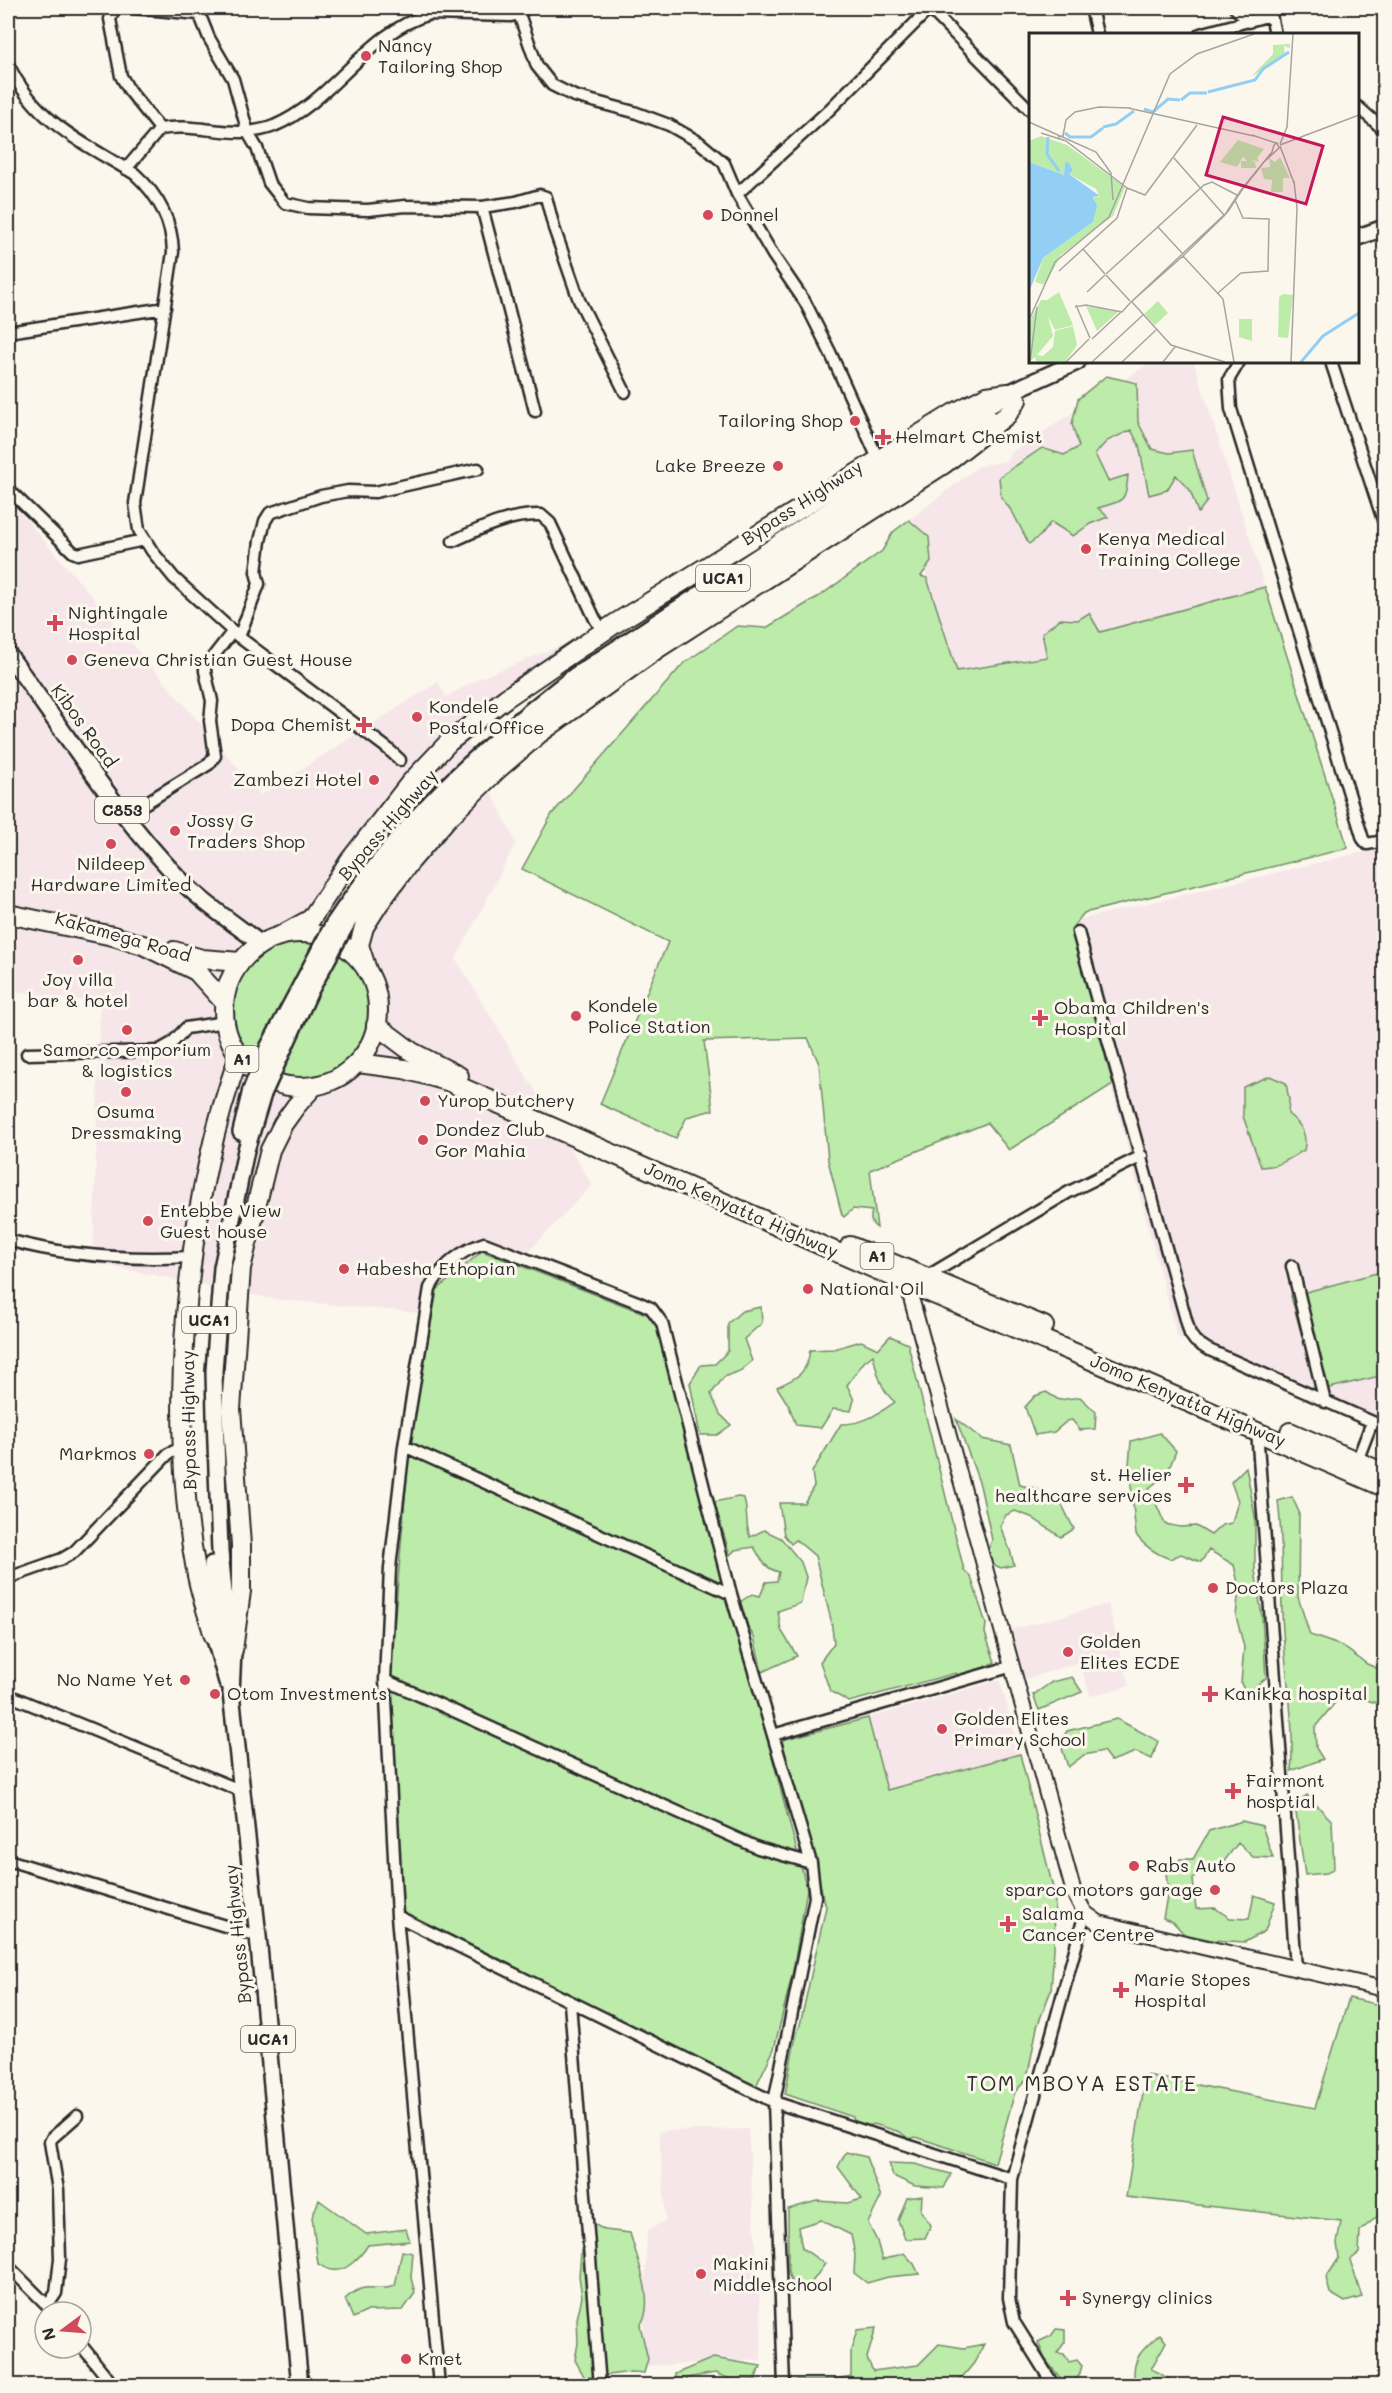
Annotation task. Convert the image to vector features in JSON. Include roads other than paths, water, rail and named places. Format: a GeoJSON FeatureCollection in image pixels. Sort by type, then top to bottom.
{"type":"FeatureCollection","features":[{"type":"Feature","properties":{"kind":"highway"},"geometry":{"type":"LineString","coordinates":[[282,935],[311,919],[350,860],[410,783],[449,742],[506,698],[603,631],[954,413],[987,396],[1012,397],[1007,415],[944,464],[657,650],[540,733],[497,770],[446,820],[410,862],[364,927],[359,945],[368,973]]}},
{"type":"Feature","properties":{"kind":"highway","name":"Kakamega Road"},"geometry":{"type":"LineString","coordinates":[[8,906],[112,930],[202,959],[240,962]]}},
{"type":"Feature","properties":{"kind":"highway","name":"Kakamega Road"},"geometry":{"type":"LineString","coordinates":[[8,914],[113,936],[143,945],[196,971],[224,1002]]}},
{"type":"Feature","properties":{"kind":"highway","name":"A1"},"geometry":{"type":"LineString","coordinates":[[315,934],[346,948],[368,973],[375,990],[378,1008],[376,1025],[369,1045],[358,1063],[345,1074],[314,1087],[297,1088],[272,1082],[251,1069],[239,1056],[230,1040],[225,1022],[224,1002],[230,981],[240,962],[261,944],[282,935],[315,934]]}},
{"type":"Feature","properties":{"kind":"highway","name":"Jomo Kenyatta Highway"},"geometry":{"type":"LineString","coordinates":[[376,1025],[412,1052],[452,1073],[721,1191],[1384,1473]]}},
{"type":"Feature","properties":{"kind":"highway"},"geometry":{"type":"LineString","coordinates":[[214,1636],[201,1594],[192,1547],[183,1447],[186,1330],[192,1257],[211,1154],[239,1056]]}},
{"type":"Feature","properties":{"kind":"highway","name":"Jomo Kenyatta Highway"},"geometry":{"type":"LineString","coordinates":[[358,1063],[404,1069],[447,1081],[907,1283],[1384,1486]]}},
{"type":"Feature","properties":{"kind":"highway"},"geometry":{"type":"LineString","coordinates":[[233,1650],[242,1590],[231,1409],[242,1268],[270,1150],[283,1124],[314,1087]]}},
{"type":"Feature","properties":{"kind":"main road"},"geometry":{"type":"LineString","coordinates":[[1359,237],[1384,228]]}},
{"type":"Feature","properties":{"kind":"main road","name":"Bypass Highway"},"geometry":{"type":"LineString","coordinates":[[231,1693],[214,1636],[216,1552],[214,1371],[222,1268],[246,1149],[263,1094],[310,991],[348,920],[434,818],[528,720],[616,647],[925,446],[1048,375],[1075,363]]}},
{"type":"Feature","properties":{"kind":"main road","name":"Bypass Highway"},"geometry":{"type":"LineString","coordinates":[[528,720],[632,653],[1012,397]]}},
{"type":"Feature","properties":{"kind":"main road","name":"Kibos Road"},"geometry":{"type":"LineString","coordinates":[[8,654],[126,815],[164,861],[189,888],[261,944]]}},
{"type":"Feature","properties":{"kind":"main road","name":"Bypass Highway"},"geometry":{"type":"LineString","coordinates":[[216,1552],[228,1632],[233,1650],[231,1693],[258,1936],[300,2385]]}},
{"type":"Feature","properties":{"kind":"street"},"geometry":{"type":"LineString","coordinates":[[119,8],[115,8],[110,19],[121,76],[129,90],[160,129],[248,134],[277,124],[301,110],[334,86],[388,34],[408,22],[430,14],[503,16],[522,11],[537,66],[552,85],[573,96],[653,118],[686,134],[724,164],[737,194],[772,255],[805,302],[879,461]]}},
{"type":"Feature","properties":{"kind":"street"},"geometry":{"type":"LineString","coordinates":[[134,8],[198,11],[209,38],[233,79],[248,134],[257,148],[269,183],[285,203],[328,210],[368,210],[405,206],[482,207],[516,202],[540,195],[546,197],[554,228],[579,300],[625,392]]}},
{"type":"Feature","properties":{"kind":"street"},"geometry":{"type":"LineString","coordinates":[[737,194],[829,111],[929,8],[1029,109]]}},
{"type":"Feature","properties":{"kind":"street"},"geometry":{"type":"LineString","coordinates":[[1091,8],[1097,33]]}},
{"type":"Feature","properties":{"kind":"street"},"geometry":{"type":"LineString","coordinates":[[1235,8],[1249,22]]}},
{"type":"Feature","properties":{"kind":"street"},"geometry":{"type":"LineString","coordinates":[[1204,33],[1249,22],[1272,11],[1275,33]]}},
{"type":"Feature","properties":{"kind":"street"},"geometry":{"type":"LineString","coordinates":[[8,64],[26,96],[53,124],[135,174],[154,193],[171,233],[173,252],[135,503],[136,519],[144,540],[174,578],[236,634],[400,760]]}},
{"type":"Feature","properties":{"kind":"street"},"geometry":{"type":"LineString","coordinates":[[1359,108],[1384,130]]}},
{"type":"Feature","properties":{"kind":"street"},"geometry":{"type":"LineString","coordinates":[[126,168],[160,129]]}},
{"type":"Feature","properties":{"kind":"street"},"geometry":{"type":"LineString","coordinates":[[482,207],[535,411]]}},
{"type":"Feature","properties":{"kind":"street"},"geometry":{"type":"LineString","coordinates":[[8,332],[165,308]]}},
{"type":"Feature","properties":{"kind":"street"},"geometry":{"type":"LineString","coordinates":[[1238,363],[1229,379],[1231,409],[1363,839],[1367,844],[1384,841]]}},
{"type":"Feature","properties":{"kind":"street"},"geometry":{"type":"LineString","coordinates":[[1331,363],[1384,523]]}},
{"type":"Feature","properties":{"kind":"street"},"geometry":{"type":"LineString","coordinates":[[126,815],[209,764],[215,756],[210,722],[212,701],[205,671],[206,667],[236,634],[258,584],[256,572],[260,541],[265,521],[270,513],[321,496],[348,491],[375,492],[478,469]]}},
{"type":"Feature","properties":{"kind":"street"},"geometry":{"type":"LineString","coordinates":[[8,489],[73,552],[78,554],[144,540]]}},
{"type":"Feature","properties":{"kind":"street"},"geometry":{"type":"LineString","coordinates":[[453,541],[488,525],[515,517],[541,515],[550,523],[595,619],[603,631]]}},
{"type":"Feature","properties":{"kind":"street"},"geometry":{"type":"LineString","coordinates":[[1078,932],[1142,1156],[1186,1324],[1195,1341],[1265,1377],[1384,1427]]}},
{"type":"Feature","properties":{"kind":"street"},"geometry":{"type":"LineString","coordinates":[[27,1054],[158,1051],[172,1043],[186,1028],[225,1022]]}},
{"type":"Feature","properties":{"kind":"street"},"geometry":{"type":"LineString","coordinates":[[926,1277],[1069,1192],[1142,1156]]}},
{"type":"Feature","properties":{"kind":"street"},"geometry":{"type":"LineString","coordinates":[[8,1240],[42,1249],[108,1257],[192,1257]]}},
{"type":"Feature","properties":{"kind":"street"},"geometry":{"type":"LineString","coordinates":[[439,2385],[397,1916],[385,1680],[390,1568],[404,1446],[430,1288],[439,1272],[471,1247],[484,1243],[651,1308],[662,1323],[731,1594],[812,1863],[815,1897],[774,2102],[784,2385]]}},
{"type":"Feature","properties":{"kind":"street"},"geometry":{"type":"LineString","coordinates":[[1292,1266],[1325,1402]]}},
{"type":"Feature","properties":{"kind":"street"},"geometry":{"type":"LineString","coordinates":[[907,1283],[1074,1893],[1085,1912],[1099,1923],[1384,1989]]}},
{"type":"Feature","properties":{"kind":"street"},"geometry":{"type":"LineString","coordinates":[[1357,1461],[1372,1422]]}},
{"type":"Feature","properties":{"kind":"street"},"geometry":{"type":"LineString","coordinates":[[1257,1430],[1296,1968]]}},
{"type":"Feature","properties":{"kind":"street"},"geometry":{"type":"LineString","coordinates":[[404,1446],[731,1594]]}},
{"type":"Feature","properties":{"kind":"street"},"geometry":{"type":"LineString","coordinates":[[8,1578],[62,1559],[74,1552],[168,1454],[183,1447]]}},
{"type":"Feature","properties":{"kind":"street"},"geometry":{"type":"LineString","coordinates":[[773,1735],[1013,1666]]}},
{"type":"Feature","properties":{"kind":"street"},"geometry":{"type":"LineString","coordinates":[[385,1680],[758,1848],[812,1863]]}},
{"type":"Feature","properties":{"kind":"street"},"geometry":{"type":"LineString","coordinates":[[8,1695],[242,1791]]}},
{"type":"Feature","properties":{"kind":"street"},"geometry":{"type":"LineString","coordinates":[[8,1860],[258,1936]]}},
{"type":"Feature","properties":{"kind":"street"},"geometry":{"type":"LineString","coordinates":[[1054,2385],[1014,2322],[1010,2304],[1012,2180],[1085,1912]]}},
{"type":"Feature","properties":{"kind":"street"},"geometry":{"type":"LineString","coordinates":[[397,1916],[774,2102],[1012,2180]]}},
{"type":"Feature","properties":{"kind":"street"},"geometry":{"type":"LineString","coordinates":[[570,2003],[600,2385]]}},
{"type":"Feature","properties":{"kind":"street"},"geometry":{"type":"LineString","coordinates":[[54,2300],[60,2259],[58,2190],[56,2170],[49,2149],[52,2138],[77,2116]]}},
{"type":"Feature","properties":{"kind":"street"},"geometry":{"type":"LineString","coordinates":[[8,2266],[43,2300]]}},
{"type":"Feature","properties":{"kind":"street"},"geometry":{"type":"LineString","coordinates":[[93,2360],[114,2385]]}},
{"type":"Feature","properties":{"kind":"place","name":"Nancy Tailoring Shop"},"geometry":{"type":"Point","coordinates":[366,56]}},
{"type":"Feature","properties":{"kind":"place","name":"Donnel"},"geometry":{"type":"Point","coordinates":[708,215]}},
{"type":"Feature","properties":{"kind":"place","name":"Tailoring Shop"},"geometry":{"type":"Point","coordinates":[855,421]}},
{"type":"Feature","properties":{"kind":"place","name":"Helmart Chemist"},"geometry":{"type":"Point","coordinates":[883,437]}},
{"type":"Feature","properties":{"kind":"place","name":"Lake Breeze"},"geometry":{"type":"Point","coordinates":[778,466]}},
{"type":"Feature","properties":{"kind":"place","name":"Kenya Medical Training College"},"geometry":{"type":"Point","coordinates":[1086,549]}},
{"type":"Feature","properties":{"kind":"place","name":"Nightingale Hospital"},"geometry":{"type":"Point","coordinates":[55,623]}},
{"type":"Feature","properties":{"kind":"place","name":"Geneva Christian Guest House"},"geometry":{"type":"Point","coordinates":[72,660]}},
{"type":"Feature","properties":{"kind":"place","name":"Kondele Postal Office"},"geometry":{"type":"Point","coordinates":[417,717]}},
{"type":"Feature","properties":{"kind":"place","name":"Dopa Chemist"},"geometry":{"type":"Point","coordinates":[364,725]}},
{"type":"Feature","properties":{"kind":"place","name":"Zambezi Hotel"},"geometry":{"type":"Point","coordinates":[374,780]}},
{"type":"Feature","properties":{"kind":"place","name":"Jossy G Traders Shop"},"geometry":{"type":"Point","coordinates":[175,831]}},
{"type":"Feature","properties":{"kind":"place","name":"Nildeep Hardware Limited"},"geometry":{"type":"Point","coordinates":[111,844]}},
{"type":"Feature","properties":{"kind":"place","name":"Joy villa bar & hotel"},"geometry":{"type":"Point","coordinates":[78,960]}},
{"type":"Feature","properties":{"kind":"place","name":"Kondele Police Station"},"geometry":{"type":"Point","coordinates":[576,1016]}},
{"type":"Feature","properties":{"kind":"place","name":"Obama Children's Hospital"},"geometry":{"type":"Point","coordinates":[1040,1018]}},
{"type":"Feature","properties":{"kind":"place","name":"Samorco emporium & logistics"},"geometry":{"type":"Point","coordinates":[127,1030]}},
{"type":"Feature","properties":{"kind":"place","name":"Osuma Dressmaking"},"geometry":{"type":"Point","coordinates":[126,1092]}},
{"type":"Feature","properties":{"kind":"place","name":"Yurop butchery"},"geometry":{"type":"Point","coordinates":[425,1101]}},
{"type":"Feature","properties":{"kind":"place","name":"Dondez Club Gor Mahia"},"geometry":{"type":"Point","coordinates":[423,1140]}},
{"type":"Feature","properties":{"kind":"place","name":"Entebbe View Guest house"},"geometry":{"type":"Point","coordinates":[148,1221]}},
{"type":"Feature","properties":{"kind":"place","name":"Habesha Ethopian"},"geometry":{"type":"Point","coordinates":[344,1269]}},
{"type":"Feature","properties":{"kind":"place","name":"National Oil"},"geometry":{"type":"Point","coordinates":[808,1289]}},
{"type":"Feature","properties":{"kind":"place","name":"Markmos"},"geometry":{"type":"Point","coordinates":[149,1454]}},
{"type":"Feature","properties":{"kind":"place","name":"st. Helier healthcare services"},"geometry":{"type":"Point","coordinates":[1186,1485]}},
{"type":"Feature","properties":{"kind":"place","name":"Doctors Plaza"},"geometry":{"type":"Point","coordinates":[1213,1588]}},
{"type":"Feature","properties":{"kind":"place","name":"Golden Elites ECDE"},"geometry":{"type":"Point","coordinates":[1068,1652]}},
{"type":"Feature","properties":{"kind":"place","name":"No Name Yet"},"geometry":{"type":"Point","coordinates":[185,1680]}},
{"type":"Feature","properties":{"kind":"place","name":"Otom Investments"},"geometry":{"type":"Point","coordinates":[215,1694]}},
{"type":"Feature","properties":{"kind":"place","name":"Kanikka hospital"},"geometry":{"type":"Point","coordinates":[1210,1694]}},
{"type":"Feature","properties":{"kind":"place","name":"Golden Elites Primary School"},"geometry":{"type":"Point","coordinates":[942,1729]}},
{"type":"Feature","properties":{"kind":"place","name":"Fairmont hosptial"},"geometry":{"type":"Point","coordinates":[1233,1791]}},
{"type":"Feature","properties":{"kind":"place","name":"Rabs Auto"},"geometry":{"type":"Point","coordinates":[1134,1866]}},
{"type":"Feature","properties":{"kind":"place","name":"sparco motors garage"},"geometry":{"type":"Point","coordinates":[1215,1890]}},
{"type":"Feature","properties":{"kind":"place","name":"Salama Cancer Centre"},"geometry":{"type":"Point","coordinates":[1008,1924]}},
{"type":"Feature","properties":{"kind":"place","name":"Marie Stopes Hospital"},"geometry":{"type":"Point","coordinates":[1121,1990]}},
{"type":"Feature","properties":{"kind":"place","name":"Makini Middle school"},"geometry":{"type":"Point","coordinates":[701,2274]}},
{"type":"Feature","properties":{"kind":"place","name":"Synergy clinics"},"geometry":{"type":"Point","coordinates":[1068,2298]}},
{"type":"Feature","properties":{"kind":"place","name":"Kmet"},"geometry":{"type":"Point","coordinates":[406,2359]}},
{"type":"Feature","properties":{"kind":"district","name":"TOM MBOYA ESTATE"},"geometry":{"type":"Point","coordinates":[1082,2084]}}]}
